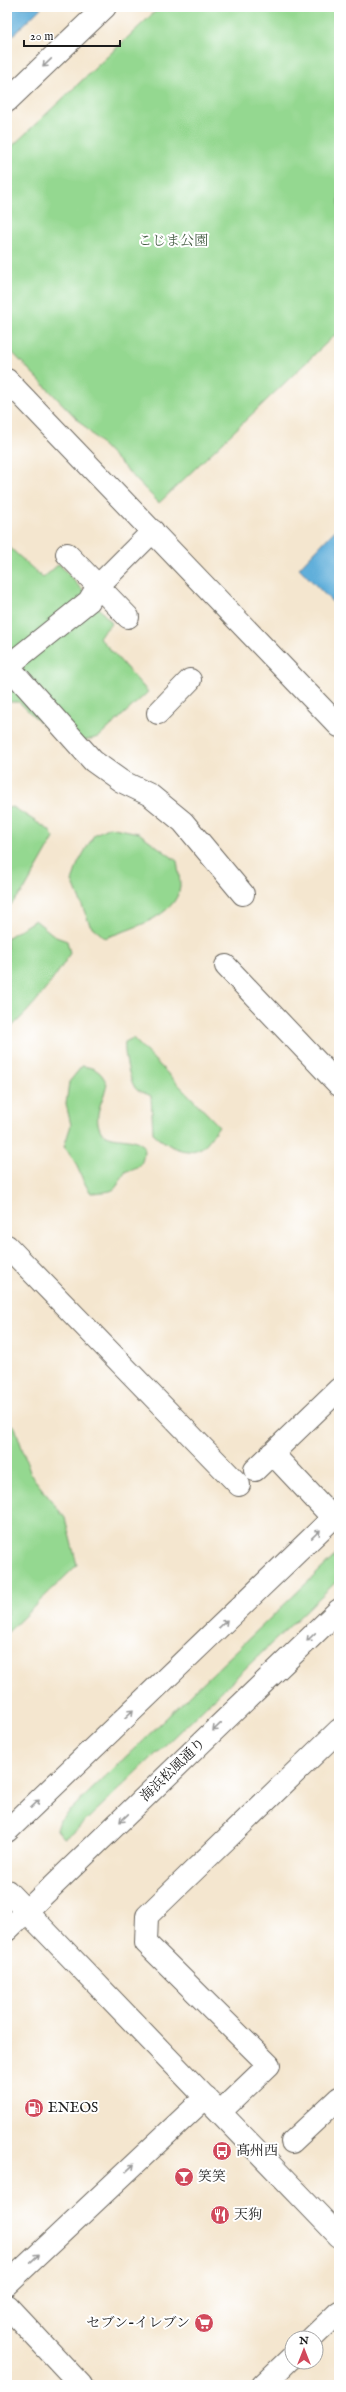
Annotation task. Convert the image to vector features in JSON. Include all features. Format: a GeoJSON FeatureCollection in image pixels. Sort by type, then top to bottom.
{"type":"FeatureCollection","features":[{"type":"Feature","properties":{"kind":"street"},"geometry":{"type":"LineString","coordinates":[[7,101],[106,7]]}},
{"type":"Feature","properties":{"kind":"street"},"geometry":{"type":"LineString","coordinates":[[7,380],[339,726]]}},
{"type":"Feature","properties":{"kind":"street"},"geometry":{"type":"LineString","coordinates":[[153,531],[98,586],[89,601],[8,666],[93,761],[121,781],[150,795],[183,822],[242,894]]}},
{"type":"Feature","properties":{"kind":"street"},"geometry":{"type":"LineString","coordinates":[[67,554],[128,616]]}},
{"type":"Feature","properties":{"kind":"street"},"geometry":{"type":"LineString","coordinates":[[158,713],[190,680]]}},
{"type":"Feature","properties":{"kind":"street"},"geometry":{"type":"LineString","coordinates":[[226,966],[339,1085]]}},
{"type":"Feature","properties":{"kind":"street"},"geometry":{"type":"LineString","coordinates":[[7,1246],[247,1477],[339,1389]]}},
{"type":"Feature","properties":{"kind":"street"},"geometry":{"type":"LineString","coordinates":[[7,1831],[336,1515],[272,1453]]}},
{"type":"Feature","properties":{"kind":"street","name":"海浜松風通り"},"geometry":{"type":"LineString","coordinates":[[7,1930],[339,1610]]}},
{"type":"Feature","properties":{"kind":"street"},"geometry":{"type":"LineString","coordinates":[[7,2284],[213,2105],[269,2065],[146,1943],[147,1916],[339,1730]]}},
{"type":"Feature","properties":{"kind":"street"},"geometry":{"type":"LineString","coordinates":[[7,1891],[339,2236]]}},
{"type":"Feature","properties":{"kind":"street"},"geometry":{"type":"LineString","coordinates":[[292,2142],[339,2098]]}},
{"type":"Feature","properties":{"kind":"street"},"geometry":{"type":"LineString","coordinates":[[7,2306],[81,2385]]}},
{"type":"Feature","properties":{"kind":"street"},"geometry":{"type":"LineString","coordinates":[[320,2330],[339,2312]]}},
{"type":"Feature","properties":{"kind":"street"},"geometry":{"type":"LineString","coordinates":[[262,2385],[284,2364]]}},
{"type":"Feature","properties":{"kind":"green space","name":"こじま公園"},"geometry":{"type":"Polygon","coordinates":[[[160,7],[339,7],[339,331],[159,503],[7,347],[7,151],[160,7]]]}},
{"type":"Feature","properties":{"kind":"green space"},"geometry":{"type":"Polygon","coordinates":[[[7,545],[43,578],[59,564],[112,623],[99,637],[148,692],[99,737],[65,746],[19,702],[7,702],[7,545]]]}},
{"type":"Feature","properties":{"kind":"green space"},"geometry":{"type":"Polygon","coordinates":[[[13,807],[49,830],[54,838],[25,889],[7,909],[7,808],[13,807]]]}},
{"type":"Feature","properties":{"kind":"green space"},"geometry":{"type":"Polygon","coordinates":[[[109,827],[139,833],[177,861],[180,886],[177,897],[161,914],[138,926],[105,938],[90,925],[72,881],[78,863],[94,835],[109,827]]]}},
{"type":"Feature","properties":{"kind":"green space"},"geometry":{"type":"Polygon","coordinates":[[[35,920],[56,937],[67,941],[70,953],[42,995],[7,1031],[7,938],[35,920]]]}},
{"type":"Feature","properties":{"kind":"green space"},"geometry":{"type":"Polygon","coordinates":[[[133,1038],[219,1126],[201,1148],[188,1151],[175,1148],[153,1133],[151,1096],[137,1090],[134,1087],[128,1067],[125,1042],[133,1038]]]}},
{"type":"Feature","properties":{"kind":"green space"},"geometry":{"type":"Polygon","coordinates":[[[82,1066],[98,1071],[103,1076],[107,1084],[98,1114],[99,1127],[102,1133],[107,1136],[134,1140],[144,1146],[143,1160],[139,1166],[136,1169],[126,1171],[116,1187],[107,1192],[91,1193],[76,1163],[64,1147],[71,1125],[66,1104],[69,1082],[82,1066]]]}},
{"type":"Feature","properties":{"kind":"green space"},"geometry":{"type":"Polygon","coordinates":[[[7,1422],[15,1427],[31,1475],[65,1518],[77,1565],[7,1633],[7,1422]]]}},
{"type":"Feature","properties":{"kind":"green space"},"geometry":{"type":"Polygon","coordinates":[[[339,1552],[339,1579],[72,1834],[64,1838],[57,1830],[60,1820],[339,1552]]]}},
{"type":"Feature","properties":{"kind":"water"},"geometry":{"type":"Polygon","coordinates":[[[7,7],[42,7],[7,41],[7,7]]]}},
{"type":"Feature","properties":{"kind":"water"},"geometry":{"type":"Polygon","coordinates":[[[339,526],[339,609],[299,568],[339,526]]]}},
{"type":"Feature","properties":{"kind":"place","name":"ENEOS"},"geometry":{"type":"Point","coordinates":[34,2108]}},
{"type":"Feature","properties":{"kind":"place","name":"髙州西"},"geometry":{"type":"Point","coordinates":[222,2151]}},
{"type":"Feature","properties":{"kind":"place","name":"笑笑"},"geometry":{"type":"Point","coordinates":[184,2177]}},
{"type":"Feature","properties":{"kind":"place","name":"天狗"},"geometry":{"type":"Point","coordinates":[220,2215]}},
{"type":"Feature","properties":{"kind":"place","name":"セブン-イレブン"},"geometry":{"type":"Point","coordinates":[204,2323]}}]}
